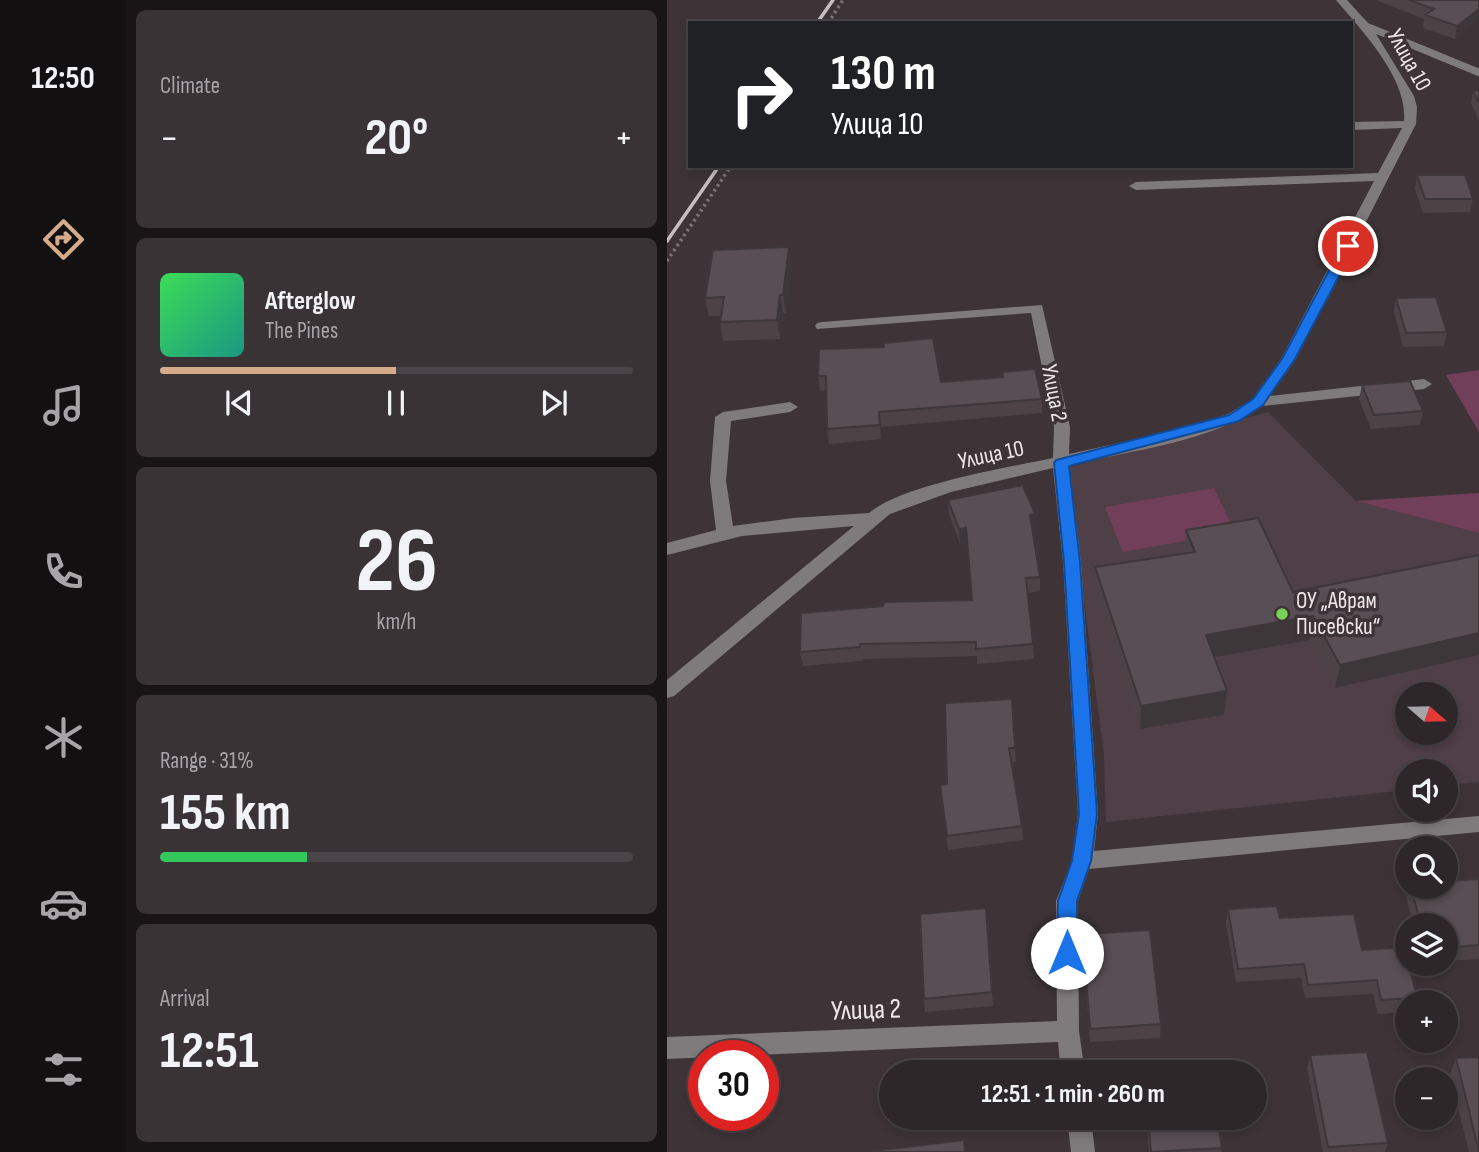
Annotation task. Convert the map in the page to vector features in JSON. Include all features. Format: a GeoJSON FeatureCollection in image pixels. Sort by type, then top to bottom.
{"type":"FeatureCollection","features":[{"type":"Feature","properties":{"kind":"street","name":"Улица 10"},"geometry":{"type":"LineString","coordinates":[[667,691],[884,510],[936,490],[1061,463],[1223,422],[1258,402],[1288,359],[1410,124],[1411,107],[1404,88],[1358,25],[1349,2]]}},
{"type":"Feature","properties":{"kind":"street"},"geometry":{"type":"LineString","coordinates":[[1358,25],[1479,75]]}},
{"type":"Feature","properties":{"kind":"street"},"geometry":{"type":"LineString","coordinates":[[1353,126],[1410,124]]}},
{"type":"Feature","properties":{"kind":"street"},"geometry":{"type":"LineString","coordinates":[[1136,186],[1384,177]]}},
{"type":"Feature","properties":{"kind":"street","name":"Улица 2"},"geometry":{"type":"LineString","coordinates":[[822,326],[1037,308],[1062,426],[1061,463],[1072,562],[1088,814],[1082,861],[1067,901],[1068,1031],[1071,1060]]}},
{"type":"Feature","properties":{"kind":"street"},"geometry":{"type":"LineString","coordinates":[[1258,402],[1424,384]]}},
{"type":"Feature","properties":{"kind":"street"},"geometry":{"type":"LineString","coordinates":[[725,533],[718,481],[723,417],[790,407]]}},
{"type":"Feature","properties":{"kind":"street"},"geometry":{"type":"LineString","coordinates":[[667,550],[725,533],[787,524],[870,519]]}},
{"type":"Feature","properties":{"kind":"street"},"geometry":{"type":"LineString","coordinates":[[1082,861],[1479,824]]}},
{"type":"Feature","properties":{"kind":"street","name":"Улица 2"},"geometry":{"type":"LineString","coordinates":[[667,1048],[1068,1031]]}},
{"type":"Feature","properties":{"kind":"street"},"geometry":{"type":"LineString","coordinates":[[1080,1130],[1083,1152]]}},
{"type":"Feature","properties":{"kind":"path"},"geometry":{"type":"LineString","coordinates":[[828,21],[843,0]]}},
{"type":"Feature","properties":{"kind":"path"},"geometry":{"type":"LineString","coordinates":[[667,261],[730,168]]}},
{"type":"Feature","properties":{"kind":"shaded area"},"geometry":{"type":"Polygon","coordinates":[[[1480,370],[1479,432],[1446,375],[1480,370]]]}},
{"type":"Feature","properties":{"kind":"shaded area","name":"ОУ „Аврам Писевски“"},"geometry":{"type":"Polygon","coordinates":[[[1268,412],[1356,501],[1479,533],[1479,782],[1458,784],[1458,759],[1395,759],[1395,791],[1106,822],[1104,755],[1067,468],[1268,412]]]}},
{"type":"Feature","properties":{"kind":"shaded area"},"geometry":{"type":"Polygon","coordinates":[[[1214,488],[1235,532],[1123,552],[1105,507],[1214,488]]]}},
{"type":"Feature","properties":{"kind":"shaded area"},"geometry":{"type":"Polygon","coordinates":[[[1479,493],[1479,533],[1356,501],[1479,493]]]}},
{"type":"Feature","properties":{"kind":"building"},"geometry":{"type":"Polygon","coordinates":[[[1409,0],[1479,0],[1479,9],[1457,26],[1425,15],[1434,9],[1409,0]]]}},
{"type":"Feature","properties":{"kind":"building"},"geometry":{"type":"Polygon","coordinates":[[[1479,90],[1479,103],[1473,91],[1479,90]]]}},
{"type":"Feature","properties":{"kind":"building"},"geometry":{"type":"Polygon","coordinates":[[[1417,175],[1465,175],[1473,199],[1425,199],[1417,175]]]}},
{"type":"Feature","properties":{"kind":"building"},"geometry":{"type":"Polygon","coordinates":[[[789,247],[777,320],[720,322],[724,297],[705,298],[713,250],[789,247]]]}},
{"type":"Feature","properties":{"kind":"building"},"geometry":{"type":"Polygon","coordinates":[[[1436,297],[1447,332],[1406,333],[1396,298],[1436,297]]]}},
{"type":"Feature","properties":{"kind":"building"},"geometry":{"type":"Polygon","coordinates":[[[933,338],[941,382],[1003,377],[1002,372],[1035,369],[1042,399],[879,412],[880,425],[827,429],[826,376],[818,376],[819,349],[884,347],[884,343],[933,338]]]}},
{"type":"Feature","properties":{"kind":"building"},"geometry":{"type":"Polygon","coordinates":[[[1410,381],[1423,411],[1374,415],[1362,385],[1410,381]]]}},
{"type":"Feature","properties":{"kind":"building"},"geometry":{"type":"Polygon","coordinates":[[[1023,485],[1035,514],[1030,515],[1040,577],[1026,578],[1033,644],[976,649],[976,642],[860,644],[860,647],[800,652],[801,613],[883,606],[884,602],[972,600],[966,528],[959,529],[948,500],[1023,485]]]}},
{"type":"Feature","properties":{"kind":"building"},"geometry":{"type":"Polygon","coordinates":[[[1258,518],[1293,592],[1479,555],[1479,633],[1340,665],[1313,616],[1206,635],[1227,691],[1141,706],[1095,567],[1195,552],[1186,530],[1258,518]]]}},
{"type":"Feature","properties":{"kind":"building"},"geometry":{"type":"Polygon","coordinates":[[[1012,699],[1015,748],[1009,748],[1022,826],[947,836],[940,785],[947,784],[945,703],[1012,699]]]}},
{"type":"Feature","properties":{"kind":"building"},"geometry":{"type":"Polygon","coordinates":[[[1479,879],[1479,945],[1458,947],[1458,913],[1418,913],[1414,899],[1458,899],[1458,880],[1479,879]]]}},
{"type":"Feature","properties":{"kind":"building"},"geometry":{"type":"Polygon","coordinates":[[[1277,906],[1280,918],[1354,914],[1362,950],[1395,948],[1395,976],[1412,976],[1415,990],[1395,990],[1395,999],[1381,1000],[1377,980],[1308,985],[1304,964],[1238,969],[1228,909],[1277,906]]]}},
{"type":"Feature","properties":{"kind":"building"},"geometry":{"type":"Polygon","coordinates":[[[986,908],[992,992],[924,999],[920,914],[986,908]]]}},
{"type":"Feature","properties":{"kind":"building"},"geometry":{"type":"Polygon","coordinates":[[[1150,930],[1161,1024],[1090,1029],[1083,934],[1150,930]]]}},
{"type":"Feature","properties":{"kind":"building"},"geometry":{"type":"Polygon","coordinates":[[[1367,1052],[1388,1143],[1328,1147],[1310,1055],[1367,1052]]]}},
{"type":"Feature","properties":{"kind":"building"},"geometry":{"type":"Polygon","coordinates":[[[1479,1057],[1479,1152],[1456,1058],[1479,1057]]]}},
{"type":"Feature","properties":{"kind":"building"},"geometry":{"type":"Polygon","coordinates":[[[1149,1130],[1219,1130],[1222,1148],[1151,1152],[1149,1130]]]}},
{"type":"Feature","properties":{"kind":"building"},"geometry":{"type":"Polygon","coordinates":[[[964,1140],[965,1152],[873,1152],[873,1151],[964,1140]]]}},
{"type":"Feature","properties":{"kind":"railway"},"geometry":{"type":"LineString","coordinates":[[818,21],[833,0]]}},
{"type":"Feature","properties":{"kind":"railway"},"geometry":{"type":"LineString","coordinates":[[667,241],[718,168]]}},
{"type":"Feature","properties":{"kind":"place","name":"ОУ „Аврам Писевски“"},"geometry":{"type":"Point","coordinates":[1282,614]}},
{"type":"Feature","properties":{"kind":"route"},"geometry":{"type":"LineString","coordinates":[[1067,953],[1067,901],[1082,861],[1088,814],[1072,562],[1061,463],[1190,432],[1234,418],[1258,402],[1288,359],[1348,246]]}}]}
